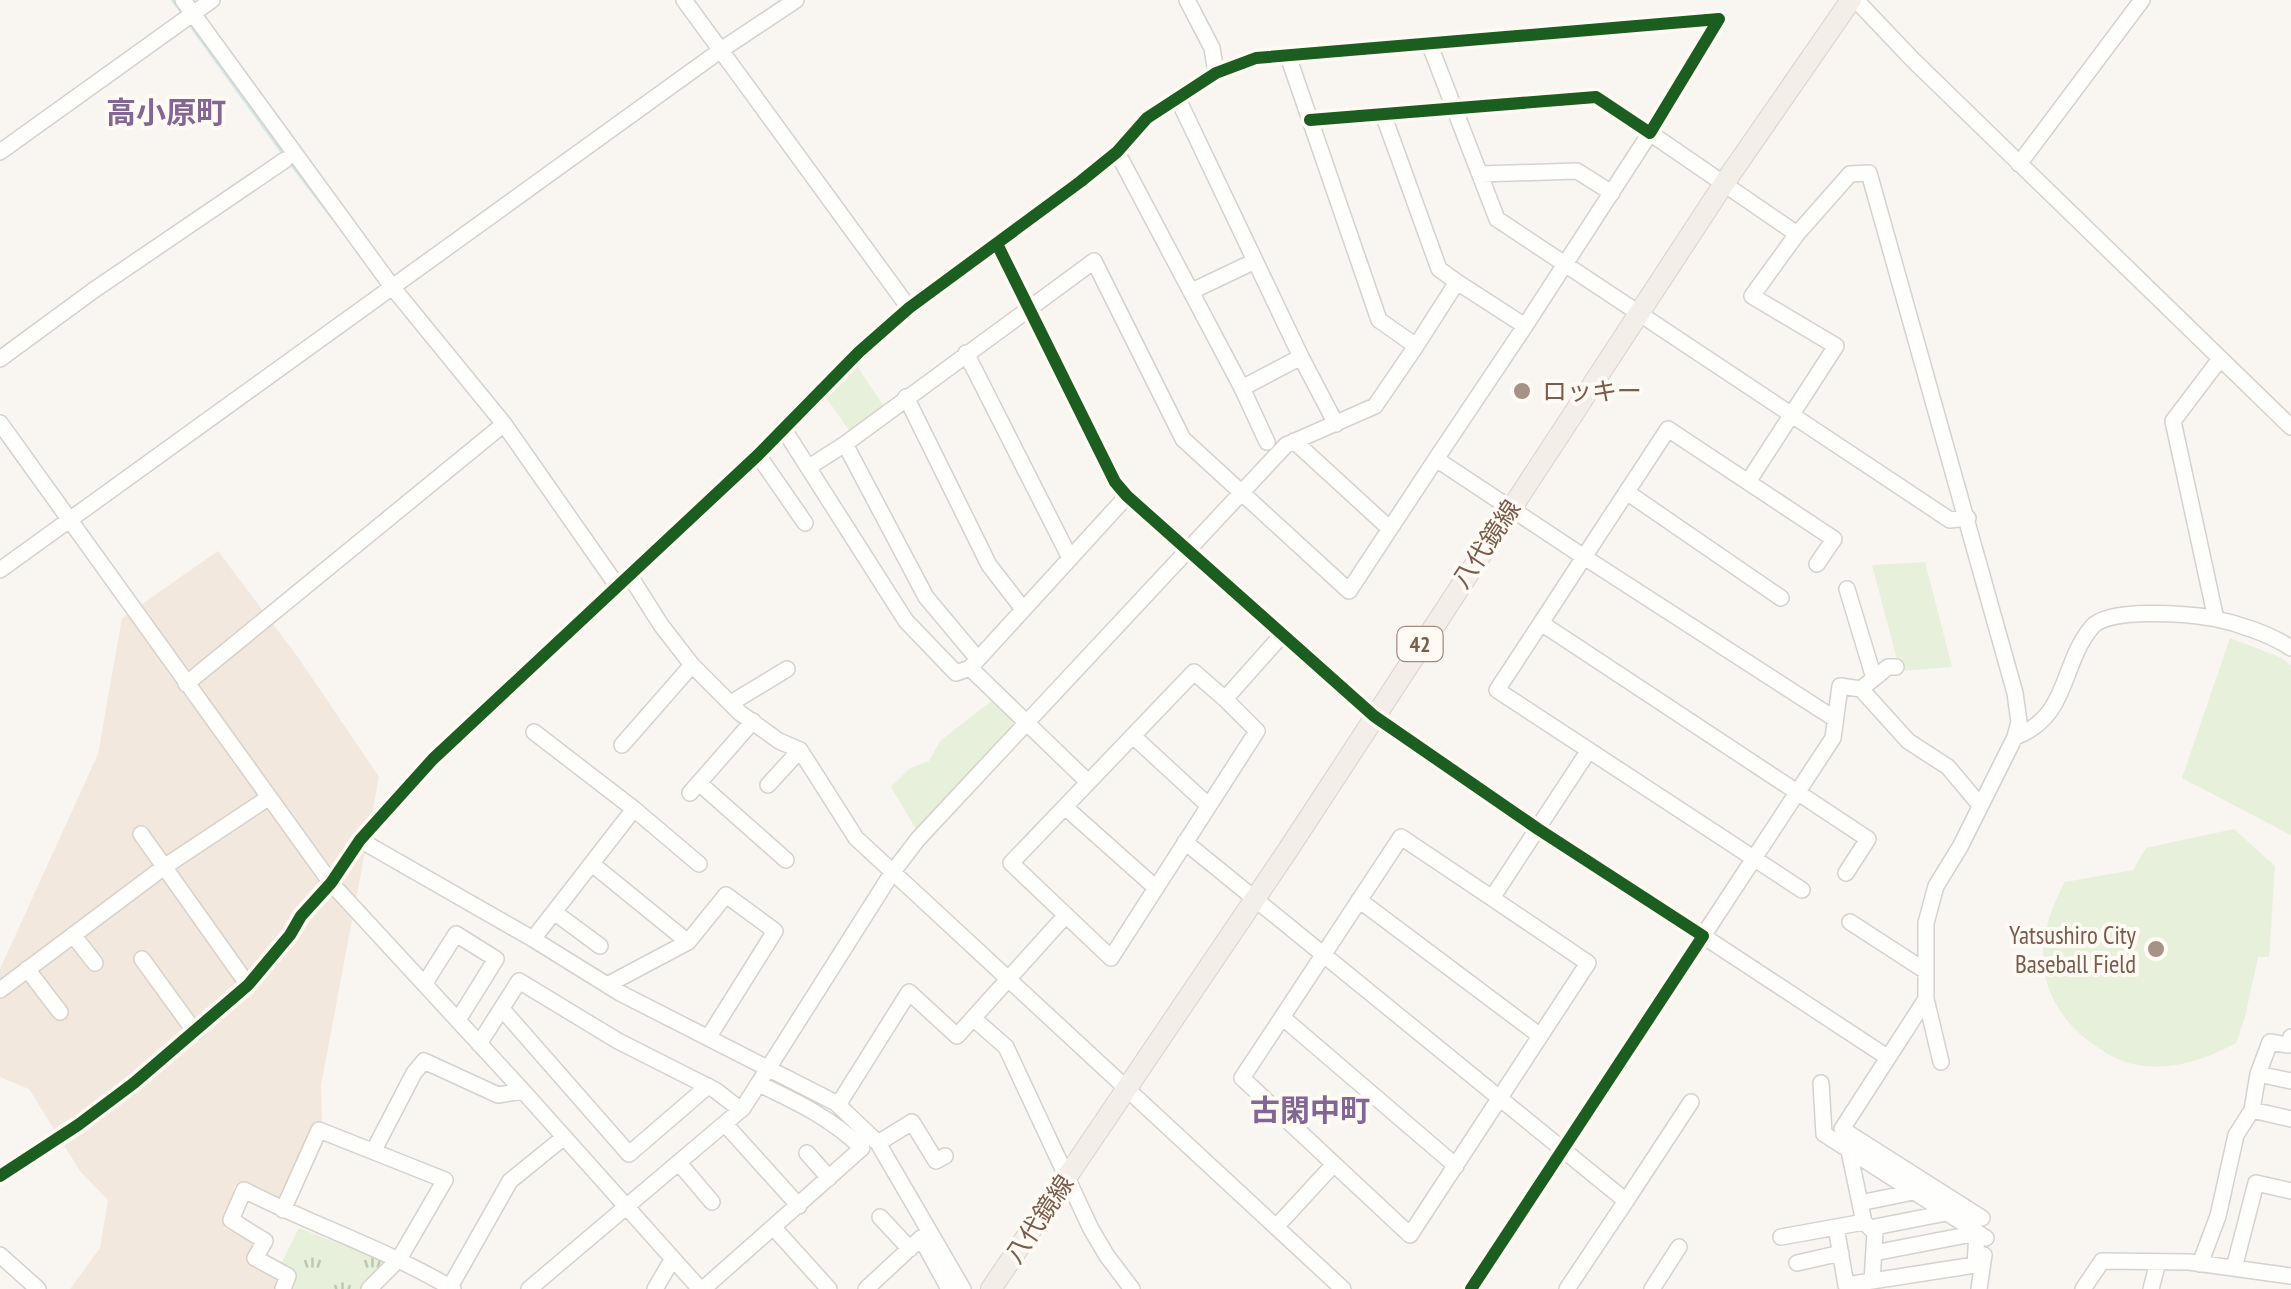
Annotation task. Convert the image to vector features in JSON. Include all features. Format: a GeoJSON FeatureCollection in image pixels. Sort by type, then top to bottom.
{"type":"FeatureCollection","features":[{"type":"Feature","properties":{"kind":"main road","name":"八代鏡線"},"geometry":{"type":"LineString","coordinates":[[991,1289],[1254,900],[1725,182],[1854,0]]}},
{"type":"Feature","properties":{"kind":"street"},"geometry":{"type":"LineString","coordinates":[[0,152],[187,12],[212,0]]}},
{"type":"Feature","properties":{"kind":"street"},"geometry":{"type":"LineString","coordinates":[[684,0],[909,308]]}},
{"type":"Feature","properties":{"kind":"street"},"geometry":{"type":"LineString","coordinates":[[0,570],[721,50],[796,0]]}},
{"type":"Feature","properties":{"kind":"street"},"geometry":{"type":"LineString","coordinates":[[1187,0],[1212,48],[1216,73]]}},
{"type":"Feature","properties":{"kind":"street"},"geometry":{"type":"LineString","coordinates":[[1854,0],[2291,428]]}},
{"type":"Feature","properties":{"kind":"street"},"geometry":{"type":"LineString","coordinates":[[2019,164],[2142,0]]}},
{"type":"Feature","properties":{"kind":"street"},"geometry":{"type":"LineString","coordinates":[[187,12],[393,288],[692,665],[753,721],[779,741],[800,750],[856,838],[1342,1289]]}},
{"type":"Feature","properties":{"kind":"street"},"geometry":{"type":"LineString","coordinates":[[0,1176],[78,1125],[248,985],[331,883],[360,840],[433,759],[758,455],[859,352],[909,308],[1117,152],[1147,118],[1216,73],[1256,58],[1720,20],[1612,194],[1349,592],[1182,439],[1094,260],[809,467]]}},
{"type":"Feature","properties":{"kind":"street"},"geometry":{"type":"LineString","coordinates":[[1429,44],[1497,220],[1950,520],[1968,518]]}},
{"type":"Feature","properties":{"kind":"street"},"geometry":{"type":"LineString","coordinates":[[1288,56],[1379,320],[1416,346]]}},
{"type":"Feature","properties":{"kind":"street"},"geometry":{"type":"LineString","coordinates":[[1310,120],[1596,97],[1796,234]]}},
{"type":"Feature","properties":{"kind":"street"},"geometry":{"type":"LineString","coordinates":[[1178,99],[1336,424]]}},
{"type":"Feature","properties":{"kind":"street"},"geometry":{"type":"LineString","coordinates":[[1382,114],[1439,269],[1525,326]]}},
{"type":"Feature","properties":{"kind":"street"},"geometry":{"type":"LineString","coordinates":[[1117,152],[1267,442]]}},
{"type":"Feature","properties":{"kind":"street"},"geometry":{"type":"LineString","coordinates":[[0,359],[284,160]]}},
{"type":"Feature","properties":{"kind":"street"},"geometry":{"type":"LineString","coordinates":[[1480,174],[1577,171],[1612,194]]}},
{"type":"Feature","properties":{"kind":"street"},"geometry":{"type":"LineString","coordinates":[[1748,482],[1836,346],[1752,296],[1796,234],[1850,174],[1869,174],[1968,518],[2015,693],[2019,722],[1960,848],[1936,886],[1926,923],[1926,999],[1941,1062]]}},
{"type":"Feature","properties":{"kind":"street"},"geometry":{"type":"LineString","coordinates":[[998,244],[1115,482],[1127,496],[1374,716],[1538,829],[1887,1058]]}},
{"type":"Feature","properties":{"kind":"street"},"geometry":{"type":"LineString","coordinates":[[1192,292],[1255,260]]}},
{"type":"Feature","properties":{"kind":"street"},"geometry":{"type":"LineString","coordinates":[[529,1289],[741,1110],[892,873],[918,839],[1286,445],[1375,406],[1457,282]]}},
{"type":"Feature","properties":{"kind":"street"},"geometry":{"type":"LineString","coordinates":[[966,353],[1070,558]]}},
{"type":"Feature","properties":{"kind":"street"},"geometry":{"type":"LineString","coordinates":[[1242,388],[1301,357]]}},
{"type":"Feature","properties":{"kind":"street"},"geometry":{"type":"LineString","coordinates":[[2216,619],[2173,421],[2220,359]]}},
{"type":"Feature","properties":{"kind":"street"},"geometry":{"type":"LineString","coordinates":[[906,396],[989,565],[1023,609]]}},
{"type":"Feature","properties":{"kind":"street"},"geometry":{"type":"LineString","coordinates":[[0,423],[331,883],[701,1289],[862,1148],[840,1126],[815,1110],[758,1084]]}},
{"type":"Feature","properties":{"kind":"street"},"geometry":{"type":"LineString","coordinates":[[186,684],[504,424]]}},
{"type":"Feature","properties":{"kind":"street"},"geometry":{"type":"LineString","coordinates":[[783,428],[906,621],[956,673],[974,663],[1127,496]]}},
{"type":"Feature","properties":{"kind":"street"},"geometry":{"type":"LineString","coordinates":[[1802,890],[1497,690],[1668,428],[1834,538],[1817,564]]}},
{"type":"Feature","properties":{"kind":"street"},"geometry":{"type":"LineString","coordinates":[[1294,441],[1390,529]]}},
{"type":"Feature","properties":{"kind":"street"},"geometry":{"type":"LineString","coordinates":[[845,444],[926,597],[974,663],[1088,782]]}},
{"type":"Feature","properties":{"kind":"street"},"geometry":{"type":"LineString","coordinates":[[758,455],[806,524]]}},
{"type":"Feature","properties":{"kind":"street"},"geometry":{"type":"LineString","coordinates":[[1436,459],[1835,719]]}},
{"type":"Feature","properties":{"kind":"street"},"geometry":{"type":"LineString","coordinates":[[1628,493],[1781,598]]}},
{"type":"Feature","properties":{"kind":"street"},"geometry":{"type":"LineString","coordinates":[[1847,589],[1874,678]]}},
{"type":"Feature","properties":{"kind":"street"},"geometry":{"type":"LineString","coordinates":[[2015,737],[2048,717],[2091,627],[2100,620],[2157,614],[2216,619],[2290,642]]}},
{"type":"Feature","properties":{"kind":"street"},"geometry":{"type":"LineString","coordinates":[[1541,622],[1868,840],[1846,872]]}},
{"type":"Feature","properties":{"kind":"street"},"geometry":{"type":"LineString","coordinates":[[1225,699],[1281,636]]}},
{"type":"Feature","properties":{"kind":"street"},"geometry":{"type":"LineString","coordinates":[[622,745],[692,665]]}},
{"type":"Feature","properties":{"kind":"street"},"geometry":{"type":"LineString","coordinates":[[1860,689],[1888,667],[1896,667]]}},
{"type":"Feature","properties":{"kind":"street"},"geometry":{"type":"LineString","coordinates":[[730,702],[787,670]]}},
{"type":"Feature","properties":{"kind":"street"},"geometry":{"type":"LineString","coordinates":[[1194,672],[1257,731],[1111,958],[1012,863],[1133,736],[1194,672]]}},
{"type":"Feature","properties":{"kind":"street"},"geometry":{"type":"LineString","coordinates":[[1471,1289],[1833,738],[1840,686],[1860,689],[1908,741],[1948,767],[1979,804]]}},
{"type":"Feature","properties":{"kind":"street"},"geometry":{"type":"LineString","coordinates":[[753,721],[694,788],[786,860]]}},
{"type":"Feature","properties":{"kind":"street"},"geometry":{"type":"LineString","coordinates":[[534,732],[699,864]]}},
{"type":"Feature","properties":{"kind":"street"},"geometry":{"type":"LineString","coordinates":[[1133,736],[1209,806]]}},
{"type":"Feature","properties":{"kind":"street"},"geometry":{"type":"LineString","coordinates":[[768,785],[800,750]]}},
{"type":"Feature","properties":{"kind":"street"},"geometry":{"type":"LineString","coordinates":[[1492,898],[1589,750]]}},
{"type":"Feature","properties":{"kind":"street"},"geometry":{"type":"LineString","coordinates":[[0,990],[164,867],[268,798]]}},
{"type":"Feature","properties":{"kind":"street"},"geometry":{"type":"LineString","coordinates":[[1065,807],[1156,888]]}},
{"type":"Feature","properties":{"kind":"street"},"geometry":{"type":"LineString","coordinates":[[533,939],[634,810]]}},
{"type":"Feature","properties":{"kind":"street"},"geometry":{"type":"LineString","coordinates":[[141,834],[248,985]]}},
{"type":"Feature","properties":{"kind":"street"},"geometry":{"type":"LineString","coordinates":[[1401,837],[1588,963],[1410,1235],[1242,1078],[1359,900],[1401,837]]}},
{"type":"Feature","properties":{"kind":"street"},"geometry":{"type":"LineString","coordinates":[[360,840],[607,985],[838,1105],[878,1142],[963,1289]]}},
{"type":"Feature","properties":{"kind":"street"},"geometry":{"type":"LineString","coordinates":[[1185,842],[1626,1201]]}},
{"type":"Feature","properties":{"kind":"street"},"geometry":{"type":"LineString","coordinates":[[592,864],[688,942]]}},
{"type":"Feature","properties":{"kind":"street"},"geometry":{"type":"LineString","coordinates":[[607,985],[688,942],[726,896],[775,931],[708,1038]]}},
{"type":"Feature","properties":{"kind":"street"},"geometry":{"type":"LineString","coordinates":[[1359,900],[1540,1035]]}},
{"type":"Feature","properties":{"kind":"street"},"geometry":{"type":"LineString","coordinates":[[554,912],[600,946]]}},
{"type":"Feature","properties":{"kind":"street"},"geometry":{"type":"LineString","coordinates":[[838,1105],[909,992],[957,1036],[1066,915]]}},
{"type":"Feature","properties":{"kind":"street"},"geometry":{"type":"LineString","coordinates":[[1850,922],[1924,970]]}},
{"type":"Feature","properties":{"kind":"street"},"geometry":{"type":"LineString","coordinates":[[73,934],[96,963]]}},
{"type":"Feature","properties":{"kind":"street"},"geometry":{"type":"LineString","coordinates":[[425,983],[456,934],[496,959],[458,1020]]}},
{"type":"Feature","properties":{"kind":"street"},"geometry":{"type":"LineString","coordinates":[[142,959],[195,1032]]}},
{"type":"Feature","properties":{"kind":"street"},"geometry":{"type":"LineString","coordinates":[[27,969],[60,1012]]}},
{"type":"Feature","properties":{"kind":"street"},"geometry":{"type":"LineString","coordinates":[[479,1044],[519,981],[618,1042],[708,1086],[741,1110]]}},
{"type":"Feature","properties":{"kind":"street"},"geometry":{"type":"LineString","coordinates":[[1926,999],[1842,1129],[1982,1222]]}},
{"type":"Feature","properties":{"kind":"street"},"geometry":{"type":"LineString","coordinates":[[502,1009],[629,1154],[708,1086]]}},
{"type":"Feature","properties":{"kind":"street"},"geometry":{"type":"LineString","coordinates":[[1282,1016],[1456,1166]]}},
{"type":"Feature","properties":{"kind":"street"},"geometry":{"type":"LineString","coordinates":[[973,1018],[1006,1047],[1107,1256],[1132,1289]]}},
{"type":"Feature","properties":{"kind":"street"},"geometry":{"type":"LineString","coordinates":[[2200,1264],[2218,1216],[2236,1134],[2252,1110],[2258,1074],[2270,1042],[2288,1045],[2291,1037]]}},
{"type":"Feature","properties":{"kind":"street"},"geometry":{"type":"LineString","coordinates":[[374,1150],[414,1073],[424,1062],[498,1095],[523,1091]]}},
{"type":"Feature","properties":{"kind":"street"},"geometry":{"type":"LineString","coordinates":[[2258,1074],[2291,1081]]}},
{"type":"Feature","properties":{"kind":"street"},"geometry":{"type":"LineString","coordinates":[[1820,1084],[1824,1134],[1946,1213],[1982,1222]]}},
{"type":"Feature","properties":{"kind":"street"},"geometry":{"type":"LineString","coordinates":[[1567,1289],[1692,1102]]}},
{"type":"Feature","properties":{"kind":"street"},"geometry":{"type":"LineString","coordinates":[[2252,1110],[2291,1119]]}},
{"type":"Feature","properties":{"kind":"street"},"geometry":{"type":"LineString","coordinates":[[878,1142],[912,1122],[936,1161],[945,1156]]}},
{"type":"Feature","properties":{"kind":"street"},"geometry":{"type":"LineString","coordinates":[[725,1124],[799,1206]]}},
{"type":"Feature","properties":{"kind":"street"},"geometry":{"type":"LineString","coordinates":[[284,1210],[318,1130],[445,1180],[399,1259],[369,1289]]}},
{"type":"Feature","properties":{"kind":"street"},"geometry":{"type":"LineString","coordinates":[[283,1289],[288,1276],[255,1258],[265,1241],[231,1220],[244,1190],[399,1259],[451,1288],[510,1181],[563,1138]]}},
{"type":"Feature","properties":{"kind":"street"},"geometry":{"type":"LineString","coordinates":[[1848,1151],[1867,1225],[1876,1233],[1872,1280]]}},
{"type":"Feature","properties":{"kind":"street"},"geometry":{"type":"LineString","coordinates":[[807,1152],[829,1178]]}},
{"type":"Feature","properties":{"kind":"street"},"geometry":{"type":"LineString","coordinates":[[679,1163],[712,1202]]}},
{"type":"Feature","properties":{"kind":"street"},"geometry":{"type":"LineString","coordinates":[[1276,1226],[1334,1164]]}},
{"type":"Feature","properties":{"kind":"street"},"geometry":{"type":"LineString","coordinates":[[2234,1268],[2256,1183],[2291,1191]]}},
{"type":"Feature","properties":{"kind":"street"},"geometry":{"type":"LineString","coordinates":[[1860,1203],[1913,1192]]}},
{"type":"Feature","properties":{"kind":"street"},"geometry":{"type":"LineString","coordinates":[[1781,1237],[1946,1213]]}},
{"type":"Feature","properties":{"kind":"street"},"geometry":{"type":"LineString","coordinates":[[880,1216],[910,1248]]}},
{"type":"Feature","properties":{"kind":"street"},"geometry":{"type":"LineString","coordinates":[[1874,1253],[1982,1222]]}},
{"type":"Feature","properties":{"kind":"street"},"geometry":{"type":"LineString","coordinates":[[1970,1289],[1982,1222]]}},
{"type":"Feature","properties":{"kind":"street"},"geometry":{"type":"LineString","coordinates":[[1979,1289],[1982,1222]]}},
{"type":"Feature","properties":{"kind":"street"},"geometry":{"type":"LineString","coordinates":[[1836,1227],[1847,1287],[1975,1265]]}},
{"type":"Feature","properties":{"kind":"street"},"geometry":{"type":"LineString","coordinates":[[774,1228],[829,1289]]}},
{"type":"Feature","properties":{"kind":"street"},"geometry":{"type":"LineString","coordinates":[[866,1289],[921,1238],[948,1289]]}},
{"type":"Feature","properties":{"kind":"street"},"geometry":{"type":"LineString","coordinates":[[1652,1289],[1680,1247]]}},
{"type":"Feature","properties":{"kind":"street"},"geometry":{"type":"LineString","coordinates":[[1797,1263],[1841,1254]]}},
{"type":"Feature","properties":{"kind":"street"},"geometry":{"type":"LineString","coordinates":[[0,1255],[38,1289]]}},
{"type":"Feature","properties":{"kind":"street"},"geometry":{"type":"LineString","coordinates":[[655,1289],[672,1260]]}},
{"type":"Feature","properties":{"kind":"street"},"geometry":{"type":"LineString","coordinates":[[2083,1289],[2102,1261],[2200,1264],[2291,1276]]}},
{"type":"Feature","properties":{"kind":"street"},"geometry":{"type":"LineString","coordinates":[[2151,1289],[2158,1262]]}},
{"type":"Feature","properties":{"kind":"shaded area"},"geometry":{"type":"Polygon","coordinates":[[[218,551],[300,660],[379,777],[321,1085],[322,1119],[283,1207],[235,1185],[224,1228],[261,1244],[253,1261],[284,1277],[279,1289],[70,1289],[100,1248],[108,1200],[80,1171],[29,1089],[0,1077],[0,969],[98,754],[122,618],[218,551]]]}},
{"type":"Feature","properties":{"kind":"green space"},"geometry":{"type":"Polygon","coordinates":[[[855,363],[885,408],[852,434],[824,395],[855,363]]]}},
{"type":"Feature","properties":{"kind":"green space"},"geometry":{"type":"Polygon","coordinates":[[[1925,562],[1952,667],[1900,671],[1872,565],[1925,562]]]}},
{"type":"Feature","properties":{"kind":"green space"},"geometry":{"type":"Polygon","coordinates":[[[2230,638],[2282,658],[2291,666],[2291,835],[2182,778],[2230,638]]]}},
{"type":"Feature","properties":{"kind":"green space"},"geometry":{"type":"Polygon","coordinates":[[[994,699],[1017,719],[919,834],[891,787],[910,768],[929,761],[940,741],[994,699]]]}},
{"type":"Feature","properties":{"kind":"green space","name":"Yatsushiro City Baseball Field"},"geometry":{"type":"Polygon","coordinates":[[[2234,829],[2275,866],[2269,957],[2258,957],[2236,1043],[2212,1055],[2173,1065],[2133,1064],[2108,1054],[2069,1022],[2048,985],[2044,965],[2047,924],[2065,882],[2133,870],[2146,848],[2234,829]]]}},
{"type":"Feature","properties":{"kind":"green space"},"geometry":{"type":"Polygon","coordinates":[[[299,1228],[388,1263],[361,1289],[285,1289],[281,1264],[299,1228]]]}},
{"type":"Feature","properties":{"kind":"waterway"},"geometry":{"type":"LineString","coordinates":[[173,0],[185,16]]}},
{"type":"Feature","properties":{"kind":"waterway"},"geometry":{"type":"LineString","coordinates":[[190,24],[284,154]]}},
{"type":"Feature","properties":{"kind":"waterway"},"geometry":{"type":"LineString","coordinates":[[290,162],[333,218]]}},
{"type":"Feature","properties":{"kind":"cycle path"},"geometry":{"type":"LineString","coordinates":[[0,1176],[134,1083],[248,985],[331,883],[360,840],[433,759],[758,455],[859,352],[909,308],[1117,152],[1147,118],[1216,73],[1256,58],[1719,19],[1650,133],[1596,97],[1310,120]]}},
{"type":"Feature","properties":{"kind":"cycle path"},"geometry":{"type":"LineString","coordinates":[[997,244],[1115,482],[1127,496],[1374,716],[1703,936],[1471,1289]]}},
{"type":"Feature","properties":{"kind":"place","name":"ロッキー"},"geometry":{"type":"Point","coordinates":[1522,391]}},
{"type":"Feature","properties":{"kind":"place","name":"Yatsushiro City Baseball Field"},"geometry":{"type":"Point","coordinates":[2156,949]}},
{"type":"Feature","properties":{"kind":"district","name":"高小原町"},"geometry":{"type":"Point","coordinates":[166,113]}},
{"type":"Feature","properties":{"kind":"district","name":"古閑中町"},"geometry":{"type":"Point","coordinates":[1310,1111]}}]}
